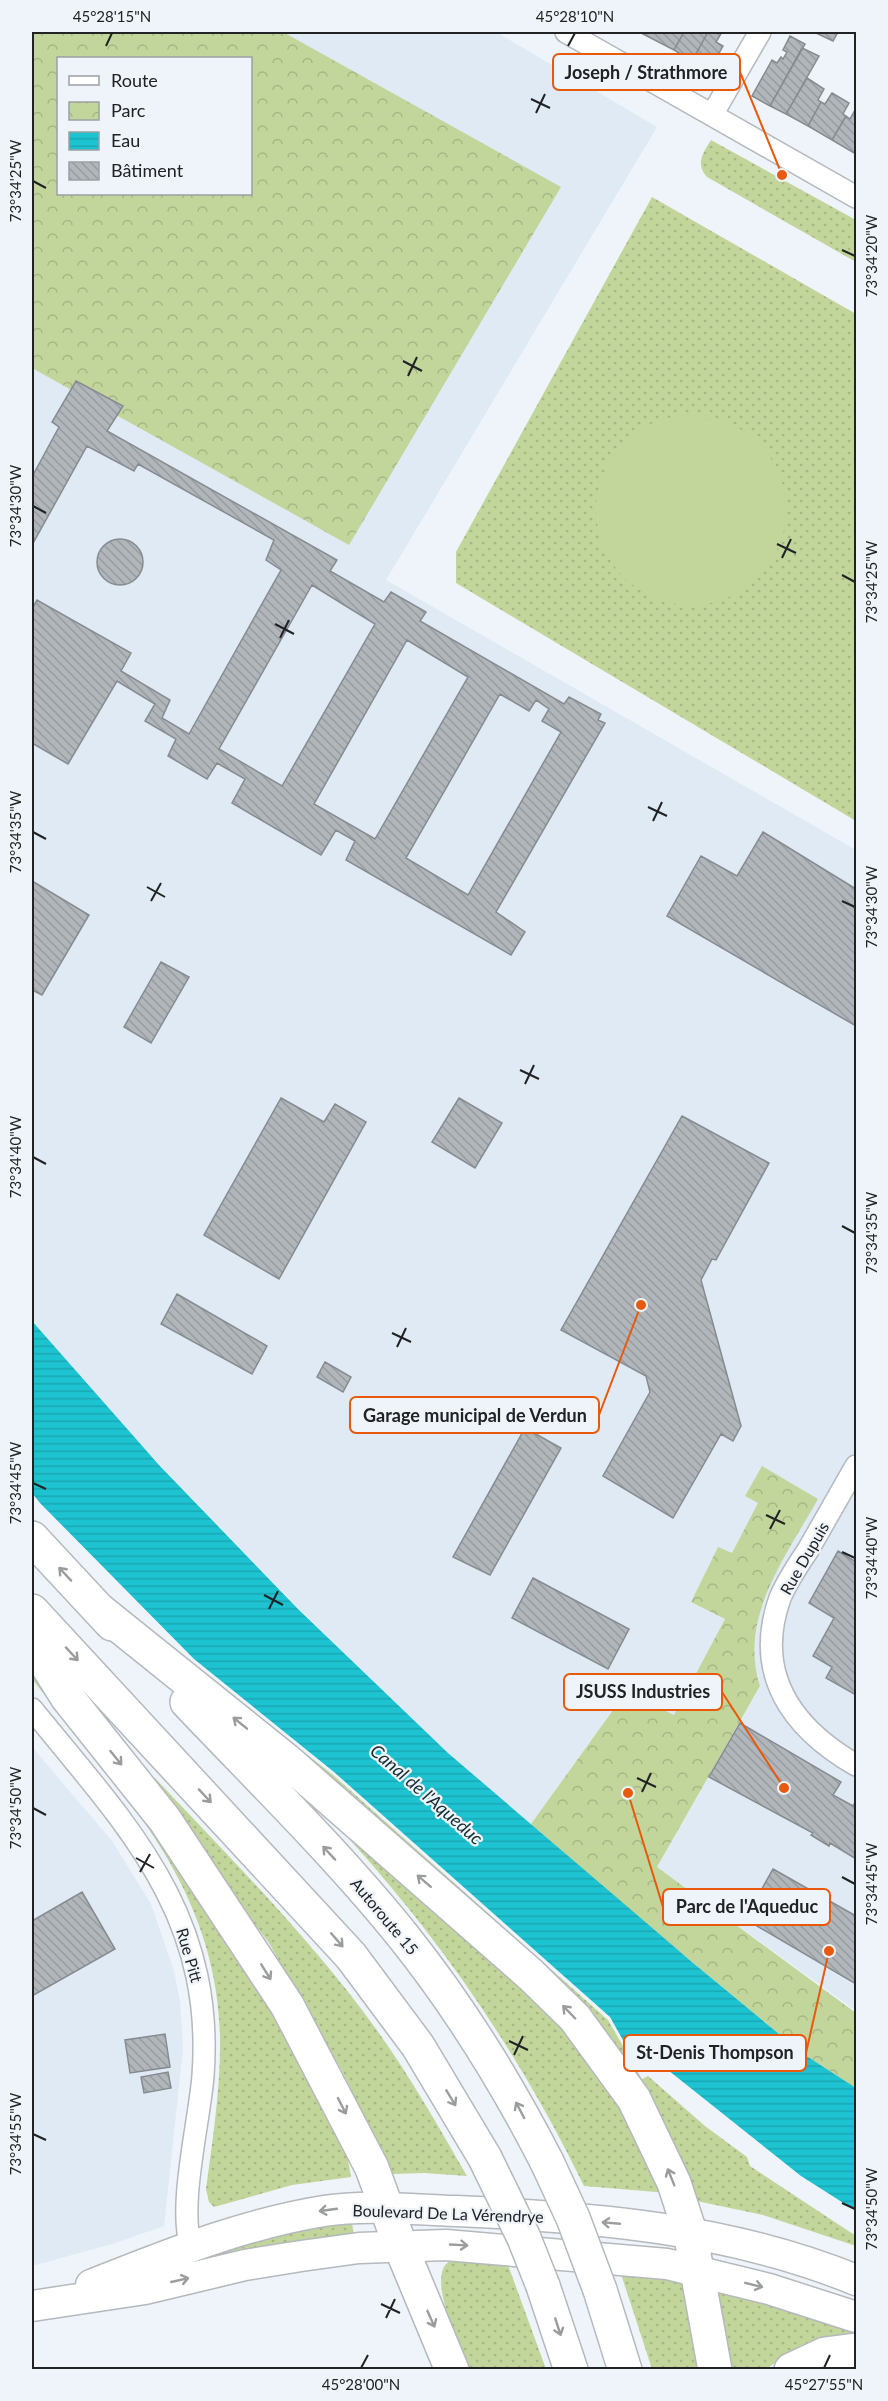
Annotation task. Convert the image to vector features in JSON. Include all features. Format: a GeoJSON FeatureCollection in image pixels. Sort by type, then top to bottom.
{"type":"FeatureCollection","features":[{"type":"Feature","properties":{"kind":"highway","name":"Autoroute 15"},"geometry":{"type":"LineString","coordinates":[[32,1538],[289,1809],[403,1936],[486,2052],[547,2162],[573,2218],[600,2290],[625,2370]]}},
{"type":"Feature","properties":{"kind":"highway"},"geometry":{"type":"LineString","coordinates":[[98,1609],[286,1760],[531,1975],[575,2018],[634,2099],[664,2159],[690,2232],[715,2370]]}},
{"type":"Feature","properties":{"kind":"highway"},"geometry":{"type":"LineString","coordinates":[[32,1611],[351,1956],[418,2046],[485,2158],[525,2238],[571,2370]]}},
{"type":"Feature","properties":{"kind":"highway"},"geometry":{"type":"LineString","coordinates":[[32,1641],[68,1697],[165,1820],[287,2005],[350,2122],[377,2178],[400,2245],[452,2370]]}},
{"type":"Feature","properties":{"kind":"highway"},"geometry":{"type":"LineString","coordinates":[[791,2370],[825,2354],[856,2350]]}},
{"type":"Feature","properties":{"kind":"main road","name":"Boulevard De La Vérendrye"},"geometry":{"type":"LineString","coordinates":[[40,2304],[191,2247],[261,2224],[301,2215],[351,2208],[553,2217],[690,2232],[776,2253],[856,2280]]}},
{"type":"Feature","properties":{"kind":"main road","name":"Boulevard De La Vérendrye"},"geometry":{"type":"LineString","coordinates":[[40,2304],[145,2289],[277,2260],[400,2245],[501,2248],[636,2260],[698,2270],[796,2297],[856,2317]]}},
{"type":"Feature","properties":{"kind":"street"},"geometry":{"type":"LineString","coordinates":[[566,32],[856,197]]}},
{"type":"Feature","properties":{"kind":"street"},"geometry":{"type":"LineString","coordinates":[[712,115],[760,32]]}},
{"type":"Feature","properties":{"kind":"street","name":"Rue Dupuis"},"geometry":{"type":"LineString","coordinates":[[856,1466],[781,1597],[773,1624],[772,1644],[777,1680],[791,1709],[808,1732],[856,1765]]}},
{"type":"Feature","properties":{"kind":"street","name":"Rue Pitt"},"geometry":{"type":"LineString","coordinates":[[32,1709],[115,1810],[146,1855],[171,1898],[192,1954],[201,1996],[204,2047],[200,2105],[186,2215],[191,2247]]}},
{"type":"Feature","properties":{"kind":"shaded area"},"geometry":{"type":"Polygon","coordinates":[[[32,32],[496,32],[657,127],[386,580],[856,850],[856,2011],[657,1867],[760,1687],[754,1659],[755,1639],[759,1613],[772,1581],[758,1503],[732,1554],[718,1547],[691,1602],[725,1619],[674,1716],[627,1690],[531,1824],[448,1753],[298,1608],[132,1436],[32,1321],[32,32]]]}},
{"type":"Feature","properties":{"kind":"shaded area"},"geometry":{"type":"Polygon","coordinates":[[[32,1747],[112,1841],[151,1904],[174,1971],[180,2001],[183,2049],[164,2226],[112,2244],[32,2266],[32,1747]]]}},
{"type":"Feature","properties":{"kind":"green space"},"geometry":{"type":"Polygon","coordinates":[[[32,32],[283,32],[561,187],[349,545],[32,368],[32,32]]]}},
{"type":"Feature","properties":{"kind":"green space"},"geometry":{"type":"Polygon","coordinates":[[[711,140],[856,220],[856,262],[707,177],[701,168],[701,163],[711,140]]]}},
{"type":"Feature","properties":{"kind":"green space"},"geometry":{"type":"Polygon","coordinates":[[[652,197],[856,314],[856,821],[456,583],[456,552],[652,197]]]}},
{"type":"Feature","properties":{"kind":"green space"},"geometry":{"type":"Polygon","coordinates":[[[691,415],[727,422],[744,431],[758,443],[770,457],[779,474],[786,510],[779,546],[770,563],[758,577],[744,589],[727,598],[691,605],[655,598],[638,589],[624,577],[612,563],[603,546],[596,510],[603,474],[612,457],[624,443],[638,431],[655,422],[691,415]]]}},
{"type":"Feature","properties":{"kind":"green space"},"geometry":{"type":"Polygon","coordinates":[[[762,1466],[818,1499],[780,1565],[760,1612],[755,1636],[755,1661],[760,1686],[657,1867],[856,2013],[856,2088],[802,2053],[632,1912],[531,1824],[626,1692],[674,1715],[725,1619],[691,1602],[718,1547],[732,1553],[758,1503],[745,1496],[762,1466]]]}},
{"type":"Feature","properties":{"kind":"green space"},"geometry":{"type":"Polygon","coordinates":[[[32,1672],[163,1837],[200,1892],[298,2057],[347,2154],[351,2177],[292,2185],[214,2207],[209,2202],[206,2189],[218,2092],[220,2034],[214,1980],[201,1930],[181,1884],[157,1841],[128,1800],[32,1679],[32,1672]]]}},
{"type":"Feature","properties":{"kind":"green space"},"geometry":{"type":"Polygon","coordinates":[[[223,1688],[333,1775],[608,2020],[642,2079],[648,2076],[705,2126],[747,2157],[750,2166],[856,2236],[856,2246],[763,2215],[692,2200],[656,2119],[223,1688]]]}},
{"type":"Feature","properties":{"kind":"green space"},"geometry":{"type":"Polygon","coordinates":[[[155,1778],[298,1931],[351,1996],[400,2065],[467,2176],[424,2173],[392,2174],[341,2069],[269,1943],[149,1783],[155,1778]]]}},
{"type":"Feature","properties":{"kind":"green space"},"geometry":{"type":"Polygon","coordinates":[[[356,1835],[528,1986],[610,2080],[668,2193],[584,2186],[535,2093],[480,2005],[419,1921],[351,1841],[356,1835]]]}},
{"type":"Feature","properties":{"kind":"green space"},"geometry":{"type":"Polygon","coordinates":[[[351,2218],[355,2240],[167,2269],[238,2241],[351,2218]]]}},
{"type":"Feature","properties":{"kind":"green space"},"geometry":{"type":"Polygon","coordinates":[[[450,2261],[508,2265],[546,2369],[469,2369],[452,2329],[443,2296],[441,2281],[443,2269],[450,2261]]]}},
{"type":"Feature","properties":{"kind":"green space"},"geometry":{"type":"Polygon","coordinates":[[[621,2274],[688,2281],[706,2369],[652,2369],[621,2274]]]}},
{"type":"Feature","properties":{"kind":"green space"},"geometry":{"type":"Polygon","coordinates":[[[716,2288],[856,2329],[856,2334],[823,2338],[799,2347],[766,2369],[726,2369],[716,2288]]]}},
{"type":"Feature","properties":{"kind":"water","name":"Canal de l'Aqueduc"},"geometry":{"type":"Polygon","coordinates":[[[32,1321],[159,1465],[298,1609],[448,1753],[802,2053],[856,2088],[856,2211],[801,2176],[634,2043],[624,2042],[610,2017],[334,1772],[194,1659],[40,1503],[32,1493],[32,1321]]]}},
{"type":"Feature","properties":{"kind":"building"},"geometry":{"type":"Polygon","coordinates":[[[645,32],[684,32],[674,50],[643,34],[645,32]]]}},
{"type":"Feature","properties":{"kind":"building"},"geometry":{"type":"Polygon","coordinates":[[[684,32],[708,32],[692,61],[674,50],[684,32]]]}},
{"type":"Feature","properties":{"kind":"building"},"geometry":{"type":"Polygon","coordinates":[[[708,32],[722,32],[716,42],[723,46],[709,71],[692,61],[708,32]]]}},
{"type":"Feature","properties":{"kind":"building"},"geometry":{"type":"Polygon","coordinates":[[[814,32],[838,32],[833,41],[814,32]]]}},
{"type":"Feature","properties":{"kind":"building"},"geometry":{"type":"Polygon","coordinates":[[[790,36],[805,44],[770,106],[752,96],[772,60],[777,63],[781,57],[783,59],[787,52],[783,50],[790,36]]]}},
{"type":"Feature","properties":{"kind":"building"},"geometry":{"type":"Polygon","coordinates":[[[802,48],[819,56],[786,114],[770,106],[802,48]]]}},
{"type":"Feature","properties":{"kind":"building"},"geometry":{"type":"Polygon","coordinates":[[[807,78],[824,89],[818,100],[821,102],[808,126],[786,114],[807,78]]]}},
{"type":"Feature","properties":{"kind":"building"},"geometry":{"type":"Polygon","coordinates":[[[832,93],[849,103],[843,114],[846,116],[832,140],[808,126],[821,102],[825,104],[832,93]]]}},
{"type":"Feature","properties":{"kind":"building"},"geometry":{"type":"Polygon","coordinates":[[[856,108],[856,149],[854,153],[832,140],[846,116],[850,119],[856,108]]]}},
{"type":"Feature","properties":{"kind":"building"},"geometry":{"type":"Polygon","coordinates":[[[76,381],[123,406],[107,431],[337,560],[330,571],[384,602],[391,592],[426,612],[420,621],[564,704],[569,697],[601,714],[598,720],[605,723],[496,912],[525,932],[511,955],[346,860],[355,841],[336,830],[321,855],[232,803],[245,779],[217,763],[207,779],[168,756],[176,739],[145,721],[155,704],[117,681],[68,764],[32,743],[32,609],[37,600],[131,653],[121,671],[170,700],[162,718],[189,734],[281,570],[266,560],[274,540],[138,464],[134,471],[87,446],[32,545],[32,477],[59,427],[52,422],[76,381]],[[312,585],[219,749],[282,786],[375,624],[312,585]],[[407,640],[314,804],[375,839],[468,677],[407,640]],[[500,694],[406,858],[468,895],[561,732],[542,721],[549,709],[536,700],[529,711],[500,694]]]}},
{"type":"Feature","properties":{"kind":"building"},"geometry":{"type":"Polygon","coordinates":[[[120,539],[136,546],[143,562],[136,578],[120,585],[104,578],[97,562],[104,546],[120,539]]]}},
{"type":"Feature","properties":{"kind":"building"},"geometry":{"type":"Polygon","coordinates":[[[763,832],[856,889],[856,1026],[667,916],[701,856],[737,876],[763,832]]]}},
{"type":"Feature","properties":{"kind":"building"},"geometry":{"type":"Polygon","coordinates":[[[32,881],[89,915],[42,995],[32,990],[32,881]]]}},
{"type":"Feature","properties":{"kind":"building"},"geometry":{"type":"Polygon","coordinates":[[[161,962],[189,977],[151,1043],[124,1027],[161,962]]]}},
{"type":"Feature","properties":{"kind":"building"},"geometry":{"type":"Polygon","coordinates":[[[281,1098],[324,1122],[335,1104],[366,1122],[279,1279],[204,1235],[281,1098]]]}},
{"type":"Feature","properties":{"kind":"building"},"geometry":{"type":"Polygon","coordinates":[[[459,1098],[502,1123],[475,1168],[432,1142],[459,1098]]]}},
{"type":"Feature","properties":{"kind":"building"},"geometry":{"type":"Polygon","coordinates":[[[682,1116],[769,1163],[716,1260],[712,1259],[701,1280],[741,1426],[733,1441],[721,1434],[673,1518],[603,1476],[650,1392],[646,1376],[561,1330],[682,1116]]]}},
{"type":"Feature","properties":{"kind":"building"},"geometry":{"type":"Polygon","coordinates":[[[177,1294],[267,1346],[252,1374],[161,1324],[177,1294]]]}},
{"type":"Feature","properties":{"kind":"building"},"geometry":{"type":"Polygon","coordinates":[[[325,1362],[351,1377],[343,1392],[317,1377],[325,1362]]]}},
{"type":"Feature","properties":{"kind":"building"},"geometry":{"type":"Polygon","coordinates":[[[525,1428],[561,1448],[490,1575],[453,1557],[525,1428]]]}},
{"type":"Feature","properties":{"kind":"building"},"geometry":{"type":"Polygon","coordinates":[[[838,1551],[856,1562],[856,1695],[826,1678],[832,1667],[813,1656],[834,1618],[809,1603],[838,1551]]]}},
{"type":"Feature","properties":{"kind":"building"},"geometry":{"type":"Polygon","coordinates":[[[533,1578],[629,1629],[608,1669],[512,1618],[533,1578]]]}},
{"type":"Feature","properties":{"kind":"building"},"geometry":{"type":"Polygon","coordinates":[[[740,1723],[841,1782],[833,1795],[853,1806],[856,1801],[856,1859],[830,1843],[829,1846],[811,1835],[813,1833],[709,1777],[740,1723]]]}},
{"type":"Feature","properties":{"kind":"building"},"geometry":{"type":"Polygon","coordinates":[[[773,1869],[856,1916],[856,1984],[745,1919],[773,1869]]]}},
{"type":"Feature","properties":{"kind":"building"},"geometry":{"type":"Polygon","coordinates":[[[82,1892],[115,1949],[32,1996],[32,1921],[82,1892]]]}},
{"type":"Feature","properties":{"kind":"building"},"geometry":{"type":"Polygon","coordinates":[[[165,2034],[170,2067],[130,2073],[125,2040],[165,2034]]]}},
{"type":"Feature","properties":{"kind":"building"},"geometry":{"type":"Polygon","coordinates":[[[168,2072],[171,2088],[144,2093],[141,2077],[168,2072]]]}},
{"type":"Feature","properties":{"kind":"place","name":"Joseph / Strathmore"},"geometry":{"type":"Point","coordinates":[782,175]}},
{"type":"Feature","properties":{"kind":"place","name":"Garage municipal de Verdun"},"geometry":{"type":"Point","coordinates":[641,1305]}},
{"type":"Feature","properties":{"kind":"place","name":"JSUSS Industries"},"geometry":{"type":"Point","coordinates":[784,1788]}},
{"type":"Feature","properties":{"kind":"place","name":"Parc de l'Aqueduc"},"geometry":{"type":"Point","coordinates":[628,1793]}},
{"type":"Feature","properties":{"kind":"place","name":"St-Denis Thompson"},"geometry":{"type":"Point","coordinates":[829,1951]}}]}
